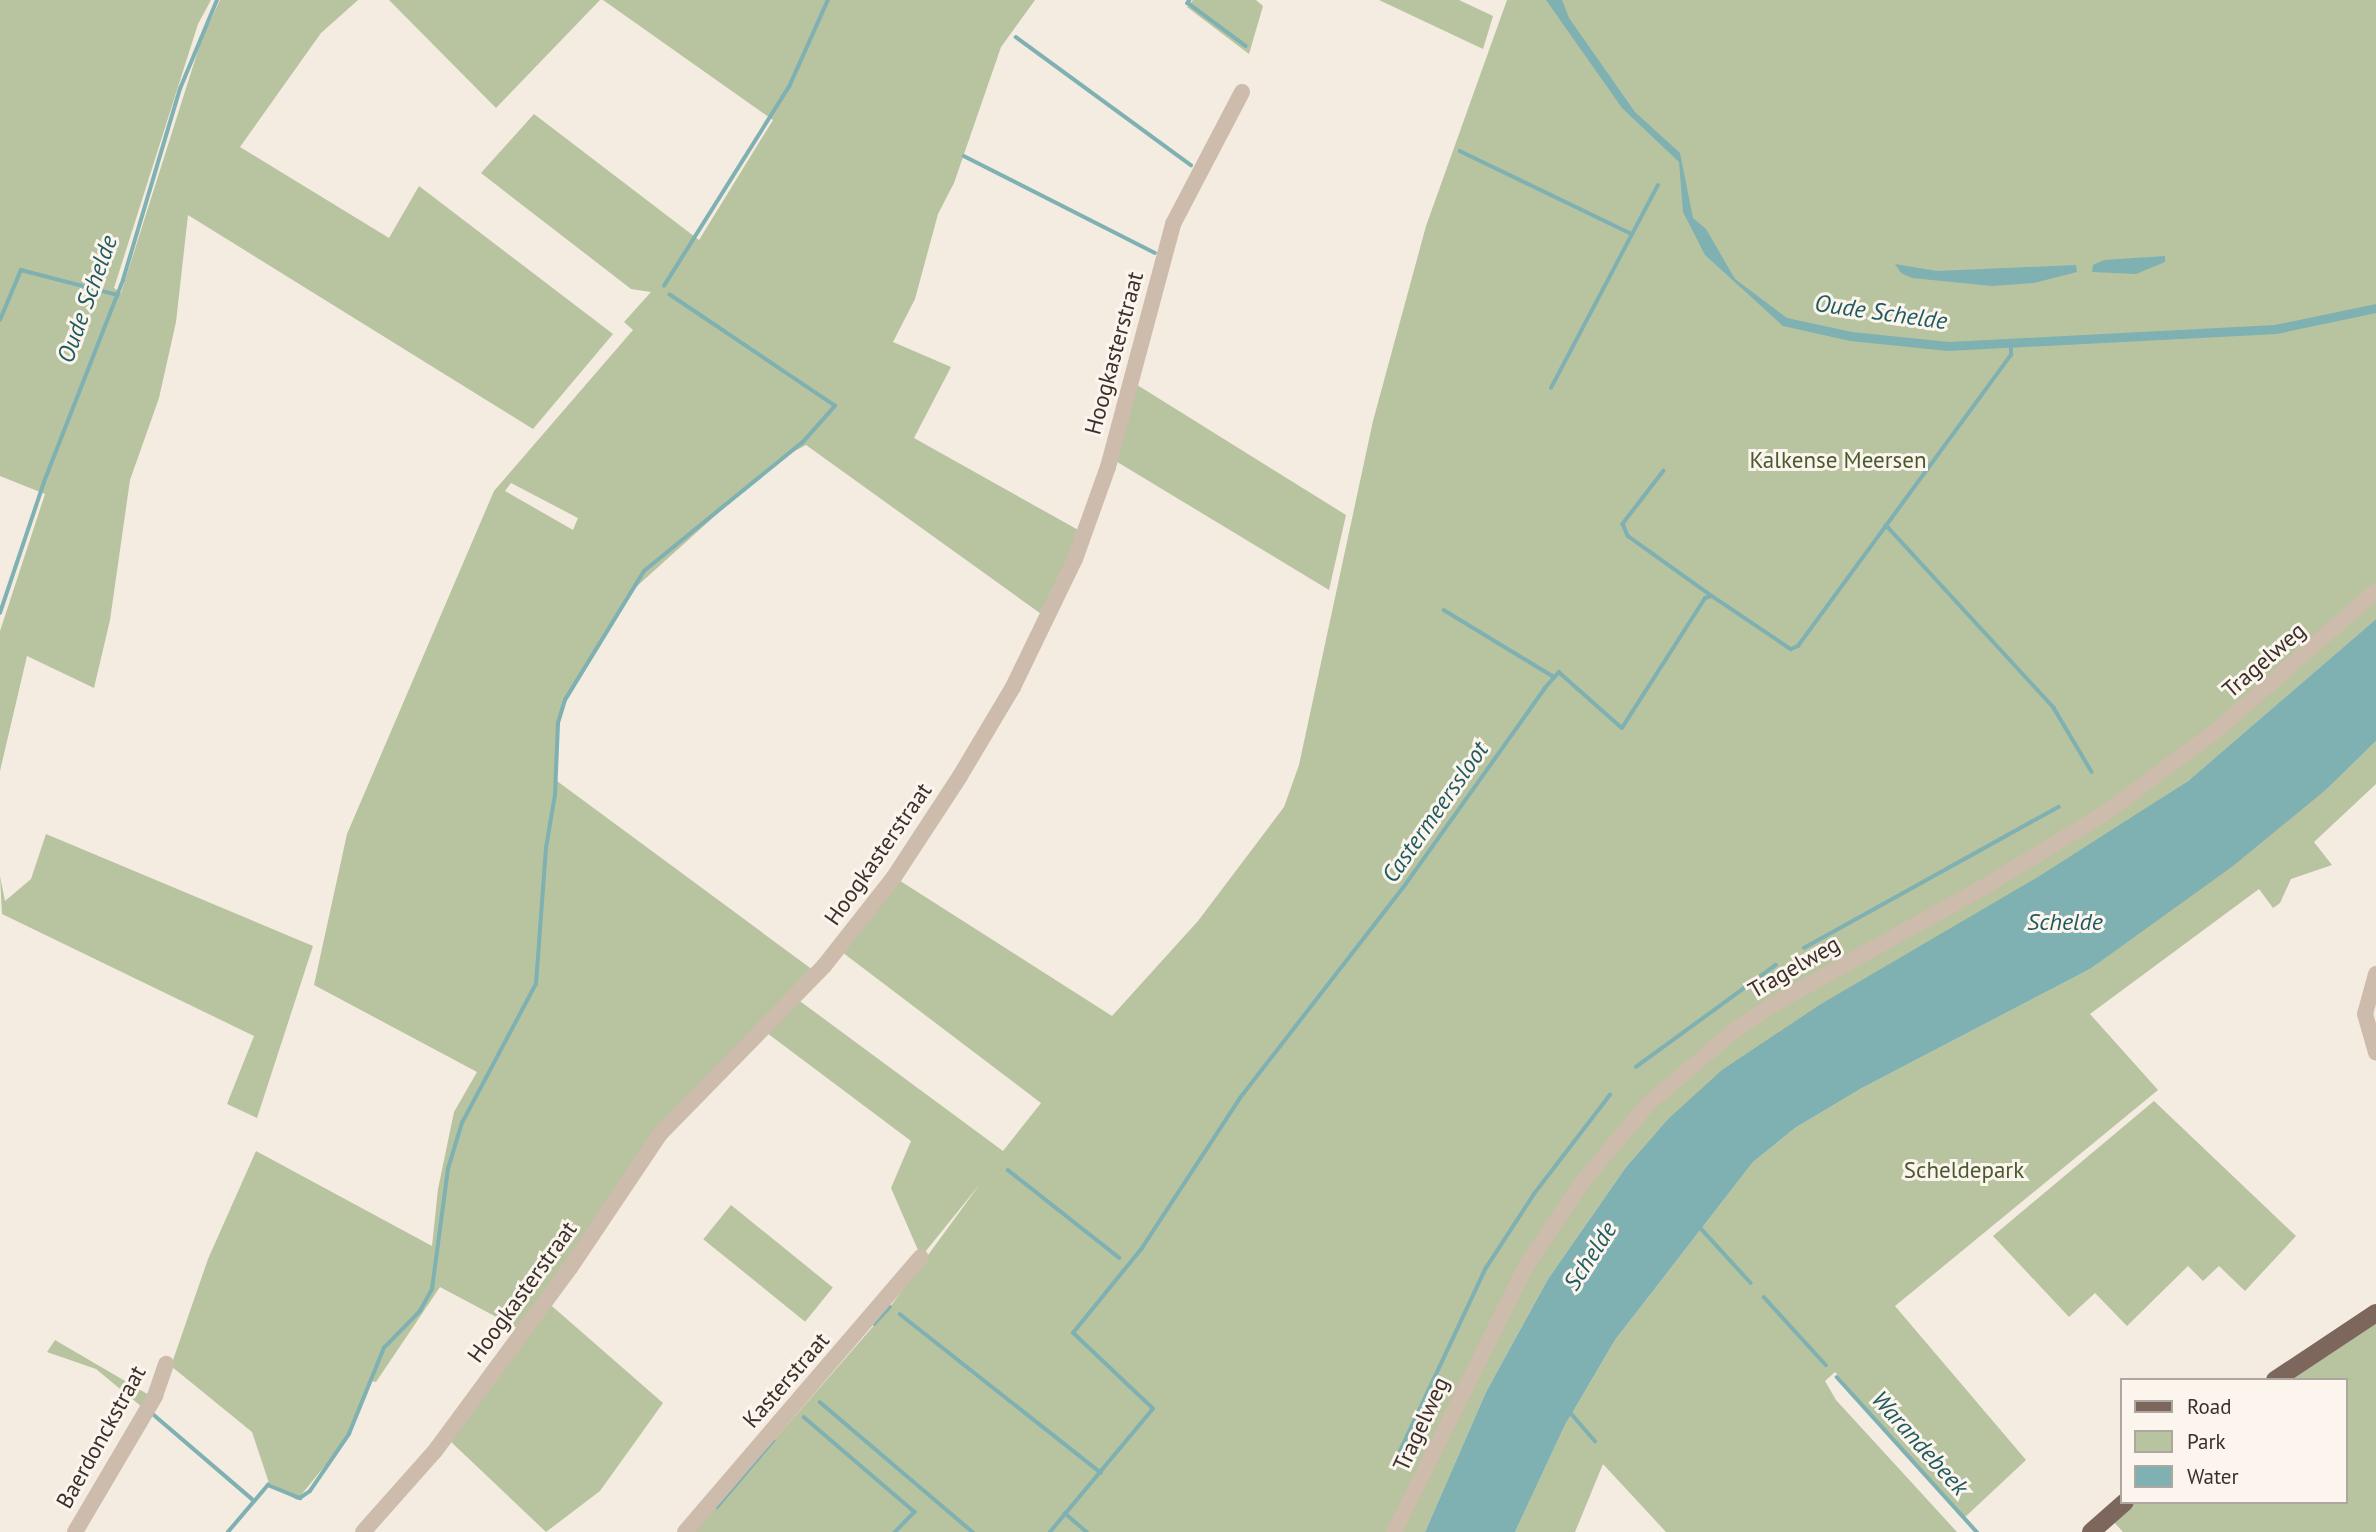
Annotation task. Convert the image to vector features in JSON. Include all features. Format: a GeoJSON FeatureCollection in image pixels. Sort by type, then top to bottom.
{"type":"FeatureCollection","features":[{"type":"Feature","properties":{"kind":"main road"},"geometry":{"type":"LineString","coordinates":[[2278,1378],[2376,1313]]}},
{"type":"Feature","properties":{"kind":"main road"},"geometry":{"type":"LineString","coordinates":[[2091,1532],[2123,1504]]}},
{"type":"Feature","properties":{"kind":"street","name":"Hoogkasterstraat"},"geometry":{"type":"LineString","coordinates":[[362,1532],[444,1439],[570,1268],[660,1134],[824,966],[894,877],[960,776],[1019,676],[1075,559],[1108,467],[1173,225],[1242,92]]}},
{"type":"Feature","properties":{"kind":"street","name":"Tragelweg"},"geometry":{"type":"LineString","coordinates":[[1394,1532],[1526,1266],[1583,1181],[1649,1103],[1695,1061],[1763,1011],[2105,813],[2217,730],[2376,591]]}},
{"type":"Feature","properties":{"kind":"street"},"geometry":{"type":"LineString","coordinates":[[2376,974],[2365,1014],[2376,1052]]}},
{"type":"Feature","properties":{"kind":"street","name":"Kasterstraat"},"geometry":{"type":"LineString","coordinates":[[685,1532],[920,1257]]}},
{"type":"Feature","properties":{"kind":"street","name":"Baerdonckstraat"},"geometry":{"type":"LineString","coordinates":[[75,1532],[155,1396],[166,1364]]}},
{"type":"Feature","properties":{"kind":"green space"},"geometry":{"type":"Polygon","coordinates":[[[0,0],[211,0],[198,24],[114,288],[121,293],[201,41],[220,0],[358,0],[321,33],[240,147],[389,238],[419,186],[613,334],[533,429],[188,215],[176,322],[159,398],[130,480],[110,620],[94,688],[27,656],[0,771],[0,631],[45,494],[0,476],[0,0]]]}},
{"type":"Feature","properties":{"kind":"green space"},"geometry":{"type":"Polygon","coordinates":[[[389,0],[600,0],[496,108],[389,0]]]}},
{"type":"Feature","properties":{"kind":"green space","name":"Kalkense Meersen"},"geometry":{"type":"Polygon","coordinates":[[[603,0],[1035,0],[1001,47],[954,183],[938,214],[915,299],[893,342],[951,367],[914,438],[1080,531],[1044,616],[806,445],[776,461],[636,587],[564,705],[557,725],[557,781],[817,973],[793,996],[1003,1151],[1041,1103],[838,949],[894,877],[1112,1016],[1198,921],[1284,807],[1299,765],[1373,421],[1426,226],[1507,0],[2376,0],[2376,619],[2188,781],[1667,1120],[1626,1167],[1548,1279],[1486,1392],[1425,1532],[694,1532],[890,1307],[980,1184],[921,1257],[891,1188],[911,1141],[763,1030],[675,1117],[545,1300],[663,1403],[600,1491],[546,1532],[449,1440],[517,1328],[440,1287],[376,1382],[371,1381],[345,1441],[297,1500],[269,1483],[252,1432],[171,1366],[208,1259],[256,1151],[432,1246],[438,1189],[454,1112],[477,1072],[314,985],[347,834],[494,491],[633,330],[624,322],[651,292],[631,289],[481,173],[534,114],[699,240],[773,120],[603,0]],[[511,483],[505,491],[573,530],[578,518],[511,483]]]}},
{"type":"Feature","properties":{"kind":"green space"},"geometry":{"type":"Polygon","coordinates":[[[1193,0],[1256,0],[1263,6],[1249,54],[1187,7],[1193,0]]]}},
{"type":"Feature","properties":{"kind":"green space"},"geometry":{"type":"Polygon","coordinates":[[[1379,0],[1459,0],[1493,16],[1483,49],[1379,0]]]}},
{"type":"Feature","properties":{"kind":"green space"},"geometry":{"type":"Polygon","coordinates":[[[1134,383],[1346,515],[1329,590],[1114,460],[1134,383]]]}},
{"type":"Feature","properties":{"kind":"green space","name":"Scheldepark"},"geometry":{"type":"Polygon","coordinates":[[[2376,741],[2376,784],[2314,842],[2332,865],[2291,879],[2280,903],[2273,908],[2259,889],[2090,1014],[2158,1090],[1895,1306],[2026,1460],[1963,1519],[1835,1372],[1825,1381],[1836,1400],[1957,1532],[1666,1532],[1603,1464],[1575,1532],[1515,1532],[1565,1425],[1615,1340],[1753,1162],[1795,1128],[1862,1088],[2090,969],[2328,788],[2376,741]]]}},
{"type":"Feature","properties":{"kind":"green space"},"geometry":{"type":"Polygon","coordinates":[[[46,834],[313,946],[257,1118],[227,1104],[254,1036],[2,914],[0,876],[5,901],[31,879],[46,834]]]}},
{"type":"Feature","properties":{"kind":"green space"},"geometry":{"type":"Polygon","coordinates":[[[2154,1101],[2296,1236],[2245,1291],[2219,1266],[2203,1281],[2188,1266],[2127,1326],[2095,1293],[2069,1317],[1993,1236],[2154,1101]]]}},
{"type":"Feature","properties":{"kind":"green space"},"geometry":{"type":"Polygon","coordinates":[[[731,1205],[833,1287],[805,1322],[703,1239],[731,1205]]]}},
{"type":"Feature","properties":{"kind":"green space"},"geometry":{"type":"Polygon","coordinates":[[[2376,1323],[2376,1532],[2123,1532],[2112,1520],[2132,1504],[2348,1504],[2348,1378],[2293,1378],[2376,1323]]]}},
{"type":"Feature","properties":{"kind":"green space"},"geometry":{"type":"Polygon","coordinates":[[[55,1340],[149,1395],[142,1407],[96,1369],[47,1352],[55,1340]]]}},
{"type":"Feature","properties":{"kind":"water"},"geometry":{"type":"Polygon","coordinates":[[[1546,0],[1562,0],[1569,18],[1635,112],[1680,153],[1693,218],[1706,229],[1735,279],[1787,318],[1852,332],[1949,342],[2275,325],[2376,304],[2376,313],[2277,334],[1948,351],[1850,341],[1783,326],[1705,255],[1683,212],[1679,162],[1622,108],[1546,0]]]}},
{"type":"Feature","properties":{"kind":"water"},"geometry":{"type":"Polygon","coordinates":[[[2165,256],[2165,262],[2136,274],[2092,272],[2093,265],[2104,260],[2165,256]]]}},
{"type":"Feature","properties":{"kind":"water"},"geometry":{"type":"Polygon","coordinates":[[[1895,264],[1937,271],[2076,265],[2077,272],[2034,283],[1992,286],[1912,278],[1901,273],[1895,264]]]}},
{"type":"Feature","properties":{"kind":"water","name":"Schelde"},"geometry":{"type":"Polygon","coordinates":[[[2376,619],[2376,741],[2328,788],[2233,866],[2090,969],[1862,1088],[1795,1128],[1753,1162],[1615,1340],[1565,1425],[1515,1532],[1425,1532],[1486,1392],[1548,1279],[1626,1167],[1667,1120],[1722,1070],[1821,1004],[2038,877],[2188,781],[2376,619]]]}},
{"type":"Feature","properties":{"kind":"waterway","name":"Oude Schelde"},"geometry":{"type":"LineString","coordinates":[[0,613],[44,482],[123,280],[180,89],[217,0]]}},
{"type":"Feature","properties":{"kind":"waterway"},"geometry":{"type":"LineString","coordinates":[[664,286],[789,87],[828,0]]}},
{"type":"Feature","properties":{"kind":"waterway"},"geometry":{"type":"LineString","coordinates":[[1190,0],[1188,3],[1246,46]]}},
{"type":"Feature","properties":{"kind":"waterway"},"geometry":{"type":"LineString","coordinates":[[1016,37],[1191,165]]}},
{"type":"Feature","properties":{"kind":"waterway"},"geometry":{"type":"LineString","coordinates":[[1460,151],[1632,234]]}},
{"type":"Feature","properties":{"kind":"waterway"},"geometry":{"type":"LineString","coordinates":[[964,156],[1155,253]]}},
{"type":"Feature","properties":{"kind":"waterway"},"geometry":{"type":"LineString","coordinates":[[1551,388],[1658,185]]}},
{"type":"Feature","properties":{"kind":"waterway"},"geometry":{"type":"LineString","coordinates":[[0,320],[21,270],[118,295]]}},
{"type":"Feature","properties":{"kind":"waterway"},"geometry":{"type":"LineString","coordinates":[[228,1532],[268,1485],[300,1498],[310,1491],[349,1434],[384,1348],[420,1311],[432,1289],[448,1169],[462,1123],[536,984],[546,848],[555,795],[558,723],[565,700],[644,571],[803,442],[835,406],[670,295]]}},
{"type":"Feature","properties":{"kind":"waterway","name":"Castermeerssloot"},"geometry":{"type":"LineString","coordinates":[[1050,1532],[1153,1409],[1073,1333],[1142,1248],[1240,1098],[1403,888],[1545,688],[1559,672],[1622,728],[1705,598],[1712,596],[1791,649],[1798,646],[2011,355],[2011,345]]}},
{"type":"Feature","properties":{"kind":"waterway"},"geometry":{"type":"LineString","coordinates":[[1664,471],[1623,524],[1628,536],[1712,596]]}},
{"type":"Feature","properties":{"kind":"waterway"},"geometry":{"type":"LineString","coordinates":[[1886,525],[2054,708],[2092,772]]}},
{"type":"Feature","properties":{"kind":"waterway"},"geometry":{"type":"LineString","coordinates":[[1444,610],[1554,677]]}},
{"type":"Feature","properties":{"kind":"waterway"},"geometry":{"type":"LineString","coordinates":[[1804,948],[2058,807]]}},
{"type":"Feature","properties":{"kind":"waterway"},"geometry":{"type":"LineString","coordinates":[[1636,1067],[1776,965]]}},
{"type":"Feature","properties":{"kind":"waterway"},"geometry":{"type":"LineString","coordinates":[[1394,1464],[1486,1268],[1534,1194],[1610,1095]]}},
{"type":"Feature","properties":{"kind":"waterway"},"geometry":{"type":"LineString","coordinates":[[1008,1170],[1120,1258]]}},
{"type":"Feature","properties":{"kind":"waterway","name":"Warandebeek"},"geometry":{"type":"LineString","coordinates":[[1696,1223],[1751,1283]]}},
{"type":"Feature","properties":{"kind":"waterway","name":"Warandebeek"},"geometry":{"type":"LineString","coordinates":[[1764,1297],[1826,1365]]}},
{"type":"Feature","properties":{"kind":"waterway"},"geometry":{"type":"LineString","coordinates":[[874,1324],[890,1307]]}},
{"type":"Feature","properties":{"kind":"waterway"},"geometry":{"type":"LineString","coordinates":[[900,1314],[1101,1473]]}},
{"type":"Feature","properties":{"kind":"waterway","name":"Warandebeek"},"geometry":{"type":"LineString","coordinates":[[1837,1377],[1977,1532]]}},
{"type":"Feature","properties":{"kind":"waterway"},"geometry":{"type":"LineString","coordinates":[[820,1402],[973,1532]]}},
{"type":"Feature","properties":{"kind":"waterway"},"geometry":{"type":"LineString","coordinates":[[1569,1411],[1595,1441]]}},
{"type":"Feature","properties":{"kind":"waterway"},"geometry":{"type":"LineString","coordinates":[[153,1414],[252,1499]]}},
{"type":"Feature","properties":{"kind":"waterway"},"geometry":{"type":"LineString","coordinates":[[804,1417],[915,1512],[896,1532]]}},
{"type":"Feature","properties":{"kind":"waterway"},"geometry":{"type":"LineString","coordinates":[[717,1507],[773,1441]]}},
{"type":"Feature","properties":{"kind":"waterway"},"geometry":{"type":"LineString","coordinates":[[1065,1513],[1087,1532]]}}]}
